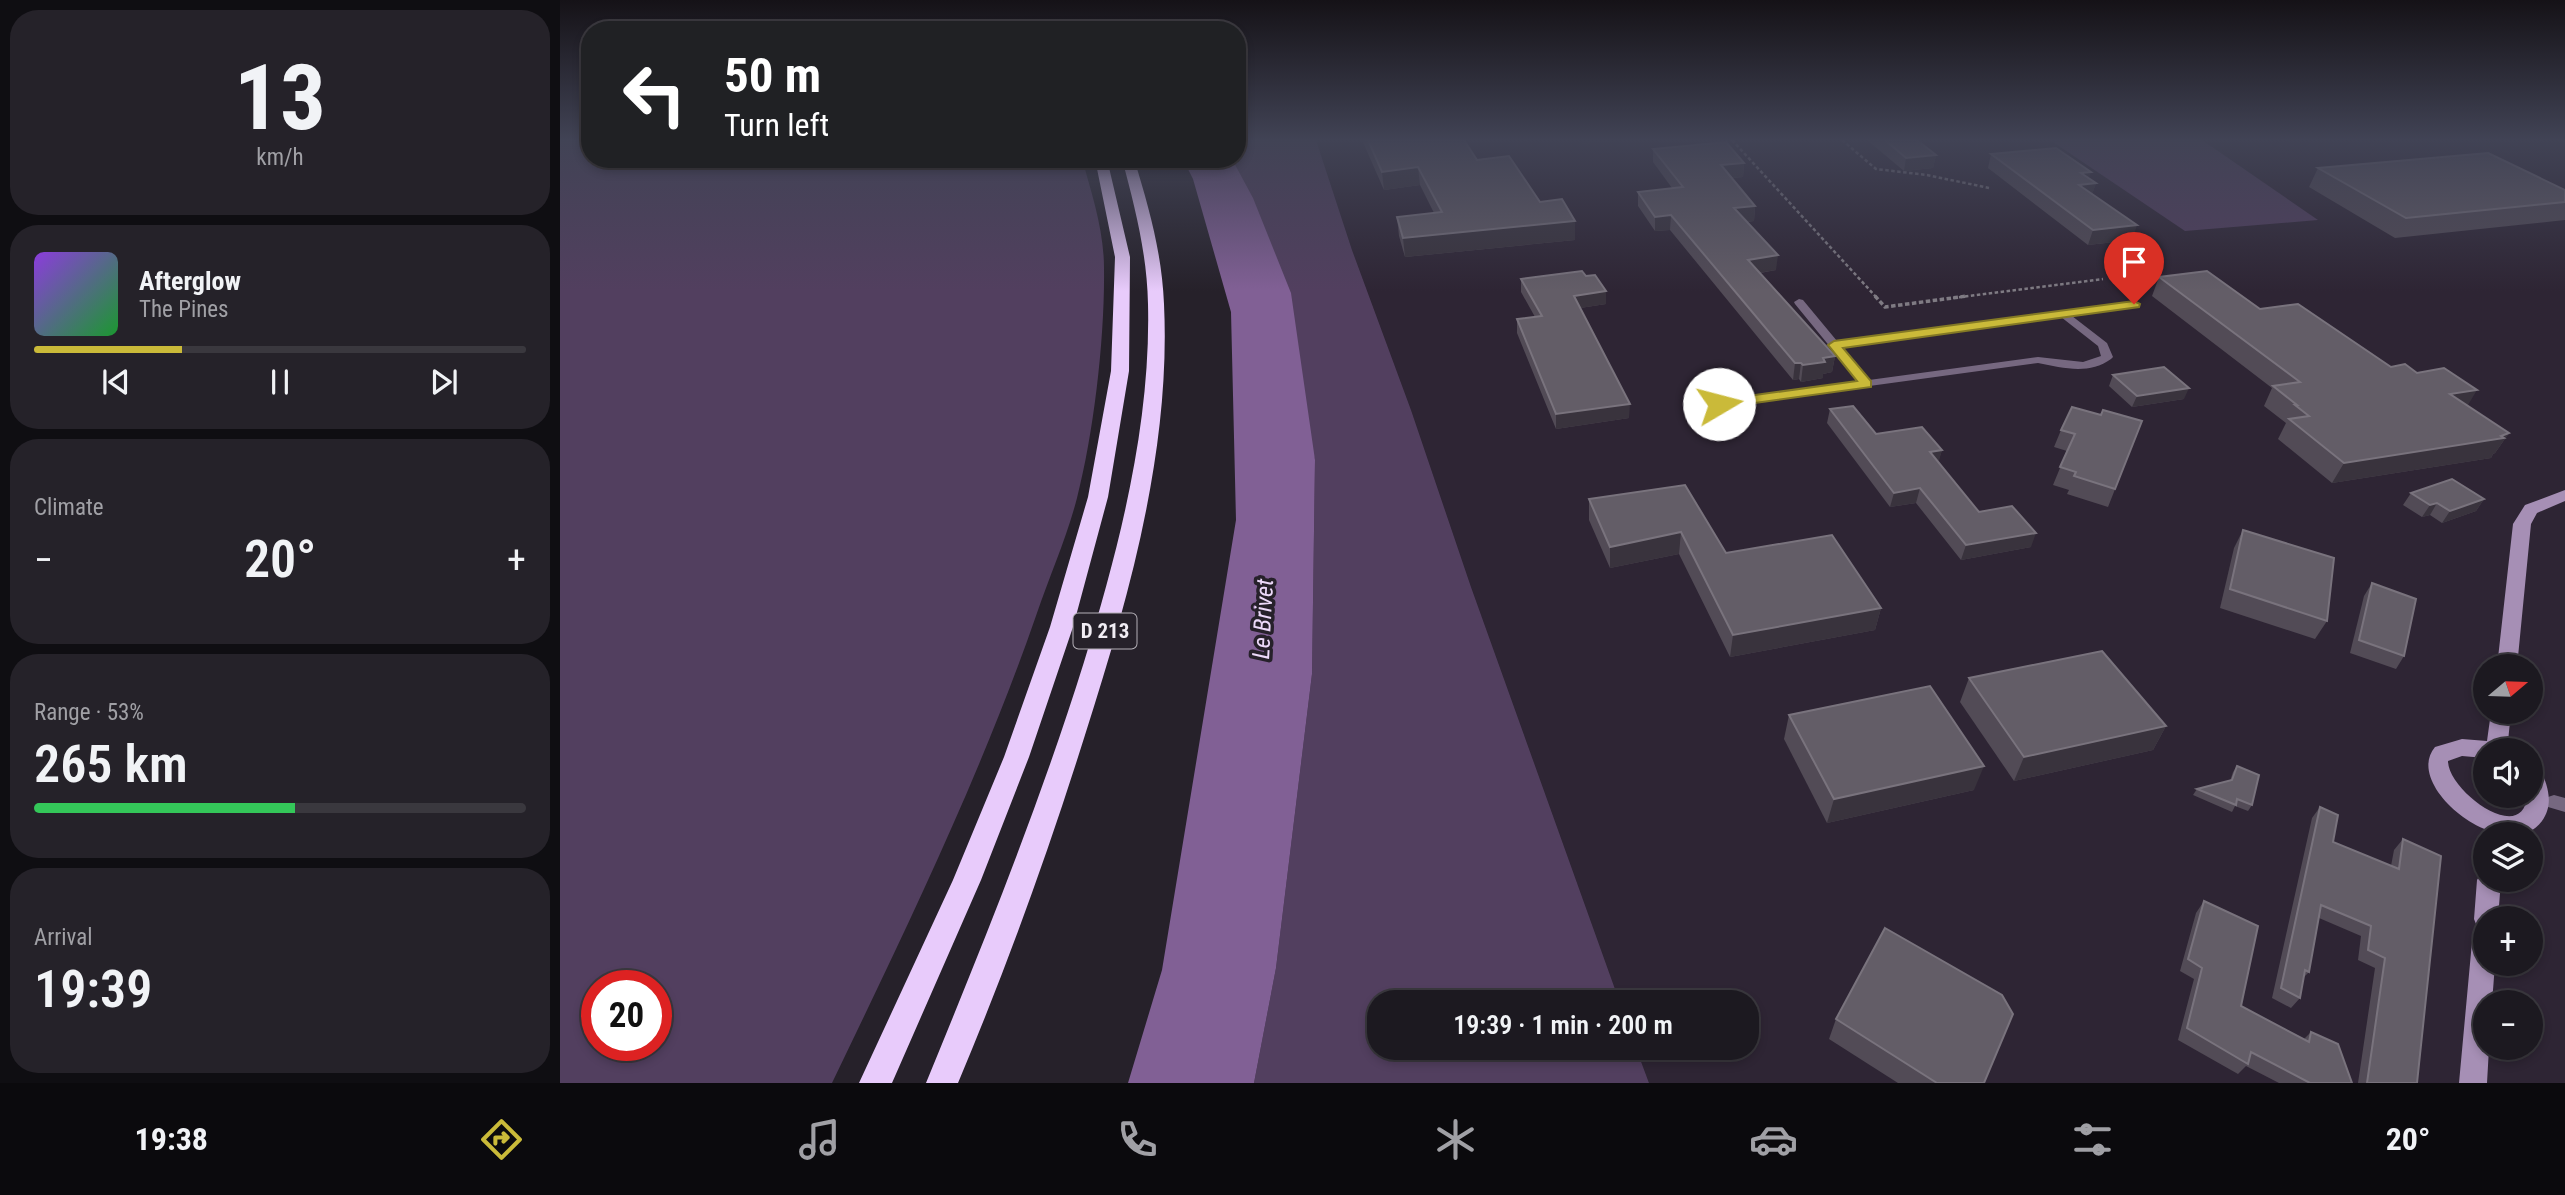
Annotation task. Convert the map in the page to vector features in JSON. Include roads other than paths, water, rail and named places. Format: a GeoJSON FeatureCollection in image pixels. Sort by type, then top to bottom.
{"type":"FeatureCollection","features":[{"type":"Feature","properties":{"kind":"highway","name":"D 213"},"geometry":{"type":"LineString","coordinates":[[875,1083],[929,967],[1012,767],[1066,610],[1100,487],[1113,418],[1125,313],[1121,234],[1111,191]]}},
{"type":"Feature","properties":{"kind":"highway","name":"D 213"},"geometry":{"type":"LineString","coordinates":[[942,1083],[995,954],[1042,826],[1075,729],[1123,562],[1147,441],[1155,360],[1154,268],[1149,232],[1137,191]]}},
{"type":"Feature","properties":{"kind":"street"},"geometry":{"type":"LineString","coordinates":[[2508,654],[2522,524],[2531,509],[2565,495]]}},
{"type":"Feature","properties":{"kind":"street"},"geometry":{"type":"LineString","coordinates":[[2473,748],[2450,748],[2441,754],[2437,763],[2439,774],[2459,799],[2487,822]]}},
{"type":"Feature","properties":{"kind":"street"},"geometry":{"type":"LineString","coordinates":[[2543,785],[2560,804],[2550,821],[2543,825]]}},
{"type":"Feature","properties":{"kind":"street"},"geometry":{"type":"LineString","coordinates":[[2473,1083],[2481,976]]}},
{"type":"Feature","properties":{"kind":"lane"},"geometry":{"type":"LineString","coordinates":[[1799,302],[1866,384]]}},
{"type":"Feature","properties":{"kind":"lane"},"geometry":{"type":"LineString","coordinates":[[1834,345],[2134,304]]}},
{"type":"Feature","properties":{"kind":"lane"},"geometry":{"type":"LineString","coordinates":[[1719,404],[2038,360],[2082,365],[2101,363],[2107,357],[2103,345],[2066,314]]}},
{"type":"Feature","properties":{"kind":"water","name":"Le Brivet"},"geometry":{"type":"Polygon","coordinates":[[[1196,191],[1249,191],[1253,198],[1291,293],[1315,460],[1312,674],[1276,968],[1254,1083],[1128,1083],[1162,970],[1236,520],[1231,312],[1196,191]]]}}]}
